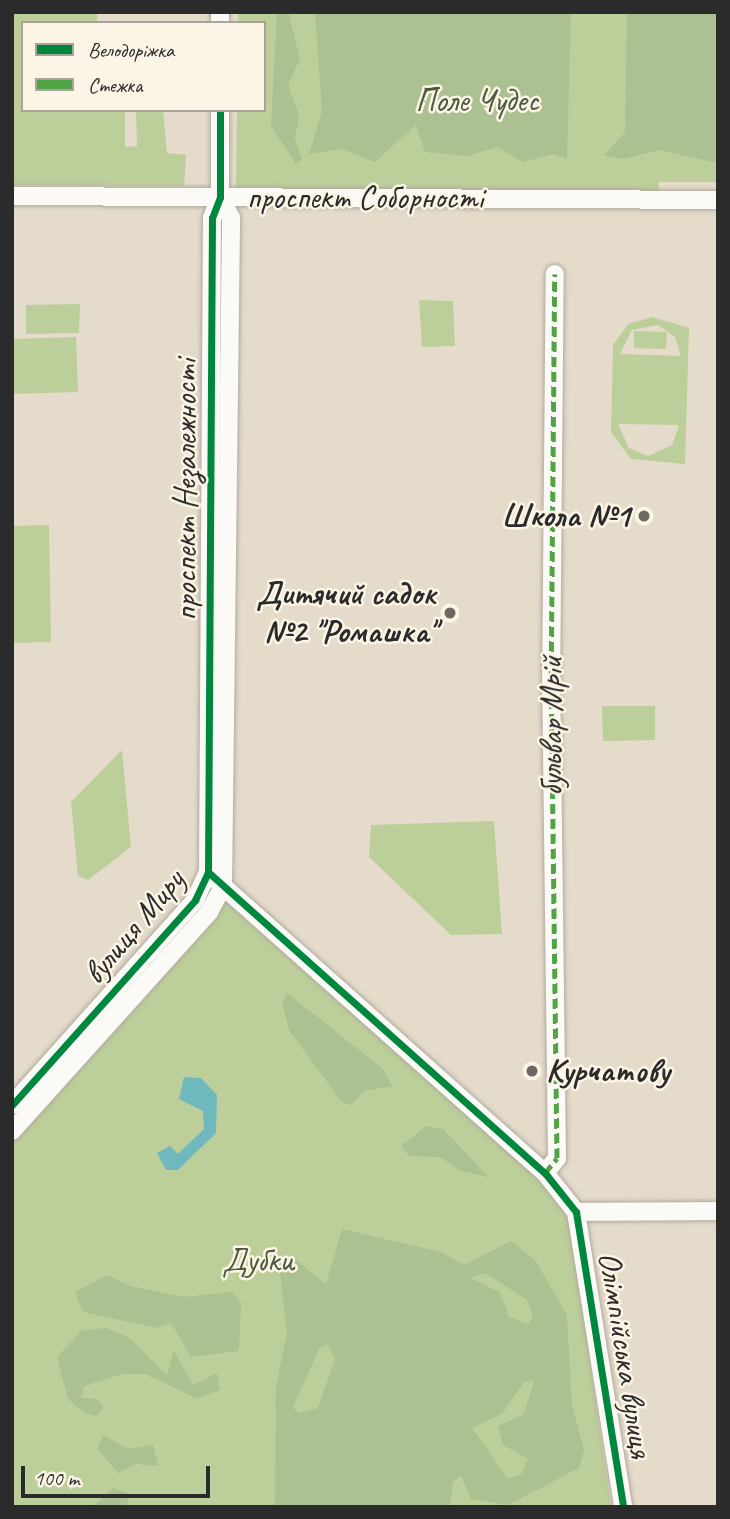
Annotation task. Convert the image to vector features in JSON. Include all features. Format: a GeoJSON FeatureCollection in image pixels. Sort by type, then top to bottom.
{"type":"FeatureCollection","features":[{"type":"Feature","properties":{"kind":"street","name":"проспект Незалежності"},"geometry":{"type":"LineString","coordinates":[[208,872],[212,218],[220,197],[220,112]]}},
{"type":"Feature","properties":{"kind":"street","name":"проспект Соборності"},"geometry":{"type":"LineString","coordinates":[[12,196],[718,200]]}},
{"type":"Feature","properties":{"kind":"street","name":"проспект Незалежності"},"geometry":{"type":"LineString","coordinates":[[220,197],[231,219],[223,887]]}},
{"type":"Feature","properties":{"kind":"street","name":"бульвар Мрій"},"geometry":{"type":"LineString","coordinates":[[545,1173],[557,1158],[551,696],[555,274]]}},
{"type":"Feature","properties":{"kind":"street","name":"вулиця Миру"},"geometry":{"type":"LineString","coordinates":[[12,1105],[195,900],[208,872],[545,1173],[576,1212]]}},
{"type":"Feature","properties":{"kind":"street","name":"вулиця Миру"},"geometry":{"type":"LineString","coordinates":[[12,1131],[209,912],[223,887]]}},
{"type":"Feature","properties":{"kind":"street"},"geometry":{"type":"LineString","coordinates":[[576,1212],[718,1211]]}},
{"type":"Feature","properties":{"kind":"street","name":"Олімпійська вулиця"},"geometry":{"type":"LineString","coordinates":[[576,1212],[623,1507]]}},
{"type":"Feature","properties":{"kind":"green space"},"geometry":{"type":"Polygon","coordinates":[[[12,12],[97,12],[97,21],[21,21],[21,112],[125,112],[125,147],[137,146],[136,112],[163,112],[167,153],[186,155],[184,186],[12,185],[12,12]]]}},
{"type":"Feature","properties":{"kind":"green space","name":"Поле Чудес"},"geometry":{"type":"Polygon","coordinates":[[[238,12],[718,12],[718,182],[659,182],[659,191],[236,190],[237,112],[266,112],[266,21],[238,21],[238,12]]]}},
{"type":"Feature","properties":{"kind":"green space"},"geometry":{"type":"Polygon","coordinates":[[[277,12],[289,15],[300,59],[288,85],[299,115],[295,140],[302,159],[296,164],[271,126],[277,12]]]}},
{"type":"Feature","properties":{"kind":"green space"},"geometry":{"type":"Polygon","coordinates":[[[315,12],[571,12],[567,159],[553,154],[523,162],[497,147],[468,156],[425,152],[416,125],[375,162],[341,149],[309,154],[322,111],[315,12]]]}},
{"type":"Feature","properties":{"kind":"green space"},"geometry":{"type":"Polygon","coordinates":[[[627,12],[718,12],[718,163],[659,150],[622,159],[604,155],[625,132],[627,12]]]}},
{"type":"Feature","properties":{"kind":"green space"},"geometry":{"type":"Polygon","coordinates":[[[419,300],[453,301],[455,346],[422,347],[419,300]]]}},
{"type":"Feature","properties":{"kind":"green space"},"geometry":{"type":"Polygon","coordinates":[[[80,304],[79,333],[26,334],[26,305],[80,304]]]}},
{"type":"Feature","properties":{"kind":"green space"},"geometry":{"type":"Polygon","coordinates":[[[652,317],[689,328],[685,464],[631,459],[611,432],[613,345],[628,324],[652,317]],[[658,325],[632,330],[620,354],[681,356],[675,337],[658,325]],[[618,424],[629,448],[648,456],[672,445],[679,426],[678,425],[618,424]]]}},
{"type":"Feature","properties":{"kind":"green space"},"geometry":{"type":"Polygon","coordinates":[[[634,331],[667,332],[666,349],[634,348],[634,331]]]}},
{"type":"Feature","properties":{"kind":"green space"},"geometry":{"type":"Polygon","coordinates":[[[76,337],[78,392],[12,394],[12,339],[76,337]]]}},
{"type":"Feature","properties":{"kind":"green space"},"geometry":{"type":"Polygon","coordinates":[[[49,525],[51,642],[12,643],[12,526],[49,525]]]}},
{"type":"Feature","properties":{"kind":"green space"},"geometry":{"type":"Polygon","coordinates":[[[602,706],[655,706],[655,740],[603,741],[602,706]]]}},
{"type":"Feature","properties":{"kind":"green space"},"geometry":{"type":"Polygon","coordinates":[[[122,750],[131,847],[88,880],[78,876],[71,802],[122,750]]]}},
{"type":"Feature","properties":{"kind":"green space"},"geometry":{"type":"Polygon","coordinates":[[[494,821],[502,934],[451,935],[369,857],[371,825],[494,821]]]}},
{"type":"Feature","properties":{"kind":"green space","name":"Дубки"},"geometry":{"type":"Polygon","coordinates":[[[223,899],[545,1184],[562,1206],[570,1225],[611,1507],[12,1507],[12,1135],[223,899]]]}},
{"type":"Feature","properties":{"kind":"green space"},"geometry":{"type":"Polygon","coordinates":[[[287,993],[383,1069],[392,1086],[365,1091],[350,1105],[341,1101],[289,1030],[282,1002],[287,993]]]}},
{"type":"Feature","properties":{"kind":"green space"},"geometry":{"type":"Polygon","coordinates":[[[426,1126],[443,1129],[489,1177],[461,1171],[440,1157],[409,1156],[401,1146],[426,1126]]]}},
{"type":"Feature","properties":{"kind":"green space"},"geometry":{"type":"Polygon","coordinates":[[[342,1229],[441,1252],[464,1265],[511,1241],[535,1260],[567,1315],[572,1406],[584,1450],[579,1468],[508,1505],[471,1499],[461,1475],[453,1482],[450,1507],[275,1507],[276,1387],[287,1333],[279,1265],[285,1257],[295,1259],[326,1284],[342,1229]],[[485,1273],[470,1278],[500,1292],[509,1317],[528,1324],[533,1316],[527,1300],[485,1273]],[[327,1344],[319,1349],[293,1407],[299,1413],[318,1408],[335,1359],[327,1344]],[[534,1380],[524,1382],[502,1414],[472,1428],[508,1479],[522,1474],[528,1459],[503,1445],[498,1426],[524,1414],[534,1380]]]}},
{"type":"Feature","properties":{"kind":"green space"},"geometry":{"type":"Polygon","coordinates":[[[107,1275],[130,1286],[183,1297],[232,1292],[241,1302],[239,1351],[191,1357],[171,1323],[157,1328],[83,1312],[75,1292],[107,1275]]]}},
{"type":"Feature","properties":{"kind":"green space"},"geometry":{"type":"Polygon","coordinates":[[[106,1328],[130,1338],[167,1376],[174,1351],[193,1385],[217,1373],[220,1390],[197,1399],[146,1374],[123,1374],[84,1386],[81,1398],[98,1399],[104,1408],[96,1416],[85,1413],[68,1399],[57,1357],[82,1330],[106,1328]]]}},
{"type":"Feature","properties":{"kind":"green space"},"geometry":{"type":"Polygon","coordinates":[[[103,1435],[128,1449],[153,1445],[158,1466],[135,1464],[118,1473],[97,1449],[103,1435]]]}},
{"type":"Feature","properties":{"kind":"green space"},"geometry":{"type":"Polygon","coordinates":[[[113,1488],[130,1494],[126,1507],[93,1507],[113,1488]]]}},
{"type":"Feature","properties":{"kind":"water"},"geometry":{"type":"Polygon","coordinates":[[[184,1077],[201,1078],[217,1095],[216,1133],[178,1170],[166,1170],[157,1153],[170,1146],[178,1154],[204,1129],[203,1111],[179,1099],[184,1077]]]}},
{"type":"Feature","properties":{"kind":"marked path"},"geometry":{"type":"LineString","coordinates":[[545,1173],[557,1158],[551,696],[555,274]]}},
{"type":"Feature","properties":{"kind":"cycle path"},"geometry":{"type":"LineString","coordinates":[[12,1105],[195,900],[208,872],[212,218],[220,197],[220,112]]}},
{"type":"Feature","properties":{"kind":"cycle path"},"geometry":{"type":"LineString","coordinates":[[208,872],[545,1173],[576,1212],[623,1507]]}},
{"type":"Feature","properties":{"kind":"place","name":"Школа №1"},"geometry":{"type":"Point","coordinates":[644,516]}},
{"type":"Feature","properties":{"kind":"place","name":"Дитячий садок №2 \"Ромашка\""},"geometry":{"type":"Point","coordinates":[450,613]}},
{"type":"Feature","properties":{"kind":"place","name":"Курчатову"},"geometry":{"type":"Point","coordinates":[532,1071]}}]}
